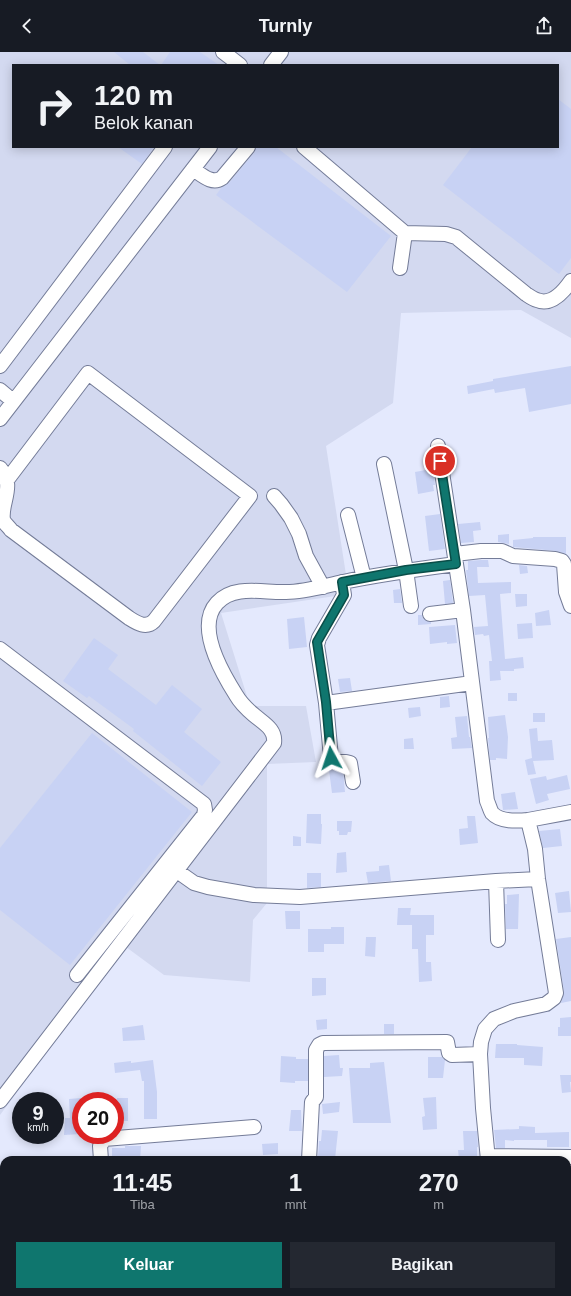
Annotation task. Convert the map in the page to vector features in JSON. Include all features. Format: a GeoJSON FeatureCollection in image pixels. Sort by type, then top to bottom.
{"type":"FeatureCollection","features":[{"type":"Feature","properties":{"kind":"street"},"geometry":{"type":"LineString","coordinates":[[272,64],[282,52]]}},
{"type":"Feature","properties":{"kind":"street"},"geometry":{"type":"LineString","coordinates":[[0,366],[164,148]]}},
{"type":"Feature","properties":{"kind":"street"},"geometry":{"type":"LineString","coordinates":[[0,419],[209,148]]}},
{"type":"Feature","properties":{"kind":"street"},"geometry":{"type":"LineString","coordinates":[[193,169],[210,180],[218,181],[247,148]]}},
{"type":"Feature","properties":{"kind":"street"},"geometry":{"type":"LineString","coordinates":[[305,148],[405,233],[446,234],[456,237],[526,294],[538,301],[547,300],[558,296],[571,281]]}},
{"type":"Feature","properties":{"kind":"street"},"geometry":{"type":"LineString","coordinates":[[400,268],[405,233]]}},
{"type":"Feature","properties":{"kind":"street"},"geometry":{"type":"LineString","coordinates":[[0,468],[4,472],[7,480],[0,510],[2,520],[11,530],[129,618],[143,625],[152,624],[250,496],[88,373],[7,480]]}},
{"type":"Feature","properties":{"kind":"street"},"geometry":{"type":"LineString","coordinates":[[0,390],[13,401]]}},
{"type":"Feature","properties":{"kind":"street"},"geometry":{"type":"LineString","coordinates":[[438,446],[456,559],[487,801],[491,813],[500,819],[519,821],[571,812]]}},
{"type":"Feature","properties":{"kind":"street"},"geometry":{"type":"LineString","coordinates":[[384,464],[406,570],[411,606]]}},
{"type":"Feature","properties":{"kind":"street"},"geometry":{"type":"LineString","coordinates":[[274,496],[281,504],[299,534],[306,556],[323,587]]}},
{"type":"Feature","properties":{"kind":"street"},"geometry":{"type":"LineString","coordinates":[[348,515],[364,578]]}},
{"type":"Feature","properties":{"kind":"street"},"geometry":{"type":"LineString","coordinates":[[0,1101],[274,743],[275,738],[271,730],[238,698],[225,678],[216,659],[211,644],[209,627],[212,613],[216,604],[226,596],[241,591],[287,592],[323,587],[456,559],[481,551],[502,551],[513,556],[555,559],[562,561],[564,564],[566,592],[571,606]]}},
{"type":"Feature","properties":{"kind":"street"},"geometry":{"type":"LineString","coordinates":[[342,582],[344,595],[317,642],[326,702],[331,758],[335,762],[350,763],[353,782]]}},
{"type":"Feature","properties":{"kind":"street"},"geometry":{"type":"LineString","coordinates":[[430,614],[463,610]]}},
{"type":"Feature","properties":{"kind":"street"},"geometry":{"type":"LineString","coordinates":[[0,648],[204,804],[204,815],[77,975]]}},
{"type":"Feature","properties":{"kind":"street"},"geometry":{"type":"LineString","coordinates":[[326,702],[472,683]]}},
{"type":"Feature","properties":{"kind":"street"},"geometry":{"type":"LineString","coordinates":[[488,1156],[480,1054],[481,1042],[485,1029],[494,1019],[514,1011],[546,1004],[554,998],[556,993],[538,879],[535,849],[528,820]]}},
{"type":"Feature","properties":{"kind":"street"},"geometry":{"type":"LineString","coordinates":[[177,871],[194,883],[208,888],[254,895],[300,897],[538,879]]}},
{"type":"Feature","properties":{"kind":"street"},"geometry":{"type":"LineString","coordinates":[[496,881],[498,940]]}},
{"type":"Feature","properties":{"kind":"street"},"geometry":{"type":"LineString","coordinates":[[309,1156],[312,1102],[316,1097],[316,1050],[319,1045],[447,1042],[449,1053],[452,1055],[480,1054]]}},
{"type":"Feature","properties":{"kind":"street"},"geometry":{"type":"LineString","coordinates":[[101,1156],[100,1146],[104,1139],[254,1127]]}},
{"type":"Feature","properties":{"kind":"street"},"geometry":{"type":"LineString","coordinates":[[446,1296],[468,1296]]}},
{"type":"Feature","properties":{"kind":"shaded area"},"geometry":{"type":"Polygon","coordinates":[[[0,52],[571,52],[571,338],[521,310],[401,313],[393,403],[326,446],[349,594],[221,613],[250,706],[306,706],[316,762],[267,764],[267,903],[253,920],[250,982],[164,975],[126,947],[17,1092],[12,1092],[12,1099],[0,1115],[0,52]]]}},
{"type":"Feature","properties":{"kind":"building"},"geometry":{"type":"Polygon","coordinates":[[[114,52],[143,52],[159,64],[129,64],[114,52]]]}},
{"type":"Feature","properties":{"kind":"building"},"geometry":{"type":"Polygon","coordinates":[[[170,52],[200,52],[218,64],[162,64],[170,52]]]}},
{"type":"Feature","properties":{"kind":"building"},"geometry":{"type":"Polygon","coordinates":[[[559,100],[571,109],[571,258],[559,274],[443,185],[471,148],[559,148],[559,100]]]}},
{"type":"Feature","properties":{"kind":"building"},"geometry":{"type":"Polygon","coordinates":[[[119,148],[153,148],[142,164],[119,148]]]}},
{"type":"Feature","properties":{"kind":"building"},"geometry":{"type":"Polygon","coordinates":[[[256,148],[277,148],[391,236],[347,292],[216,195],[222,187],[229,183],[255,152],[256,148]]]}},
{"type":"Feature","properties":{"kind":"building"},"geometry":{"type":"Polygon","coordinates":[[[571,366],[571,404],[529,412],[525,388],[495,393],[494,389],[468,394],[467,386],[493,381],[493,379],[571,366]]]}},
{"type":"Feature","properties":{"kind":"building"},"geometry":{"type":"Polygon","coordinates":[[[431,469],[432,476],[434,476],[434,491],[418,494],[415,472],[431,469]]]}},
{"type":"Feature","properties":{"kind":"building"},"geometry":{"type":"Polygon","coordinates":[[[440,514],[445,549],[429,551],[425,516],[440,514]]]}},
{"type":"Feature","properties":{"kind":"building"},"geometry":{"type":"Polygon","coordinates":[[[480,522],[481,530],[473,531],[474,542],[461,543],[458,524],[480,522]]]}},
{"type":"Feature","properties":{"kind":"building"},"geometry":{"type":"Polygon","coordinates":[[[509,534],[509,544],[498,542],[498,535],[509,534]]]}},
{"type":"Feature","properties":{"kind":"building"},"geometry":{"type":"Polygon","coordinates":[[[533,537],[566,537],[566,554],[556,551],[513,547],[513,540],[533,537]]]}},
{"type":"Feature","properties":{"kind":"building"},"geometry":{"type":"Polygon","coordinates":[[[488,560],[489,567],[477,567],[478,583],[511,582],[511,593],[500,594],[505,659],[523,657],[524,668],[514,669],[514,671],[500,671],[501,680],[490,681],[489,661],[492,661],[489,635],[475,635],[474,627],[488,626],[485,595],[469,596],[466,570],[468,570],[468,561],[488,560]]]}},
{"type":"Feature","properties":{"kind":"building"},"geometry":{"type":"Polygon","coordinates":[[[519,565],[527,566],[528,573],[520,574],[519,565]]]}},
{"type":"Feature","properties":{"kind":"building"},"geometry":{"type":"Polygon","coordinates":[[[450,580],[453,603],[445,604],[443,581],[450,580]]]}},
{"type":"Feature","properties":{"kind":"building"},"geometry":{"type":"Polygon","coordinates":[[[400,589],[402,603],[394,603],[393,590],[400,589]]]}},
{"type":"Feature","properties":{"kind":"building"},"geometry":{"type":"Polygon","coordinates":[[[515,594],[527,594],[527,606],[516,607],[515,594]]]}},
{"type":"Feature","properties":{"kind":"building"},"geometry":{"type":"Polygon","coordinates":[[[549,610],[551,625],[536,626],[535,613],[549,610]]]}},
{"type":"Feature","properties":{"kind":"building"},"geometry":{"type":"Polygon","coordinates":[[[418,615],[422,615],[423,619],[431,622],[431,624],[418,625],[418,615]]]}},
{"type":"Feature","properties":{"kind":"building"},"geometry":{"type":"Polygon","coordinates":[[[304,617],[307,647],[289,649],[287,619],[304,617]]]}},
{"type":"Feature","properties":{"kind":"building"},"geometry":{"type":"Polygon","coordinates":[[[532,623],[533,638],[518,639],[517,624],[532,623]]]}},
{"type":"Feature","properties":{"kind":"building"},"geometry":{"type":"Polygon","coordinates":[[[455,625],[457,643],[447,644],[447,642],[430,644],[429,627],[455,625]]]}},
{"type":"Feature","properties":{"kind":"building"},"geometry":{"type":"Polygon","coordinates":[[[94,638],[118,655],[108,669],[156,705],[172,685],[202,709],[184,732],[221,762],[202,786],[133,731],[134,729],[89,696],[87,698],[63,681],[94,638]]]}},
{"type":"Feature","properties":{"kind":"building"},"geometry":{"type":"Polygon","coordinates":[[[350,678],[352,691],[340,692],[338,679],[350,678]]]}},
{"type":"Feature","properties":{"kind":"building"},"geometry":{"type":"Polygon","coordinates":[[[508,693],[517,693],[517,701],[508,701],[508,693]]]}},
{"type":"Feature","properties":{"kind":"building"},"geometry":{"type":"Polygon","coordinates":[[[449,696],[450,707],[440,708],[440,697],[449,696]]]}},
{"type":"Feature","properties":{"kind":"building"},"geometry":{"type":"Polygon","coordinates":[[[420,707],[421,716],[409,718],[408,708],[420,707]]]}},
{"type":"Feature","properties":{"kind":"building"},"geometry":{"type":"Polygon","coordinates":[[[533,713],[545,713],[545,722],[533,722],[533,713]]]}},
{"type":"Feature","properties":{"kind":"building"},"geometry":{"type":"Polygon","coordinates":[[[505,715],[508,737],[507,759],[496,758],[496,760],[490,760],[488,717],[505,715]]]}},
{"type":"Feature","properties":{"kind":"building"},"geometry":{"type":"Polygon","coordinates":[[[467,716],[469,737],[472,748],[452,749],[451,738],[457,737],[455,717],[467,716]]]}},
{"type":"Feature","properties":{"kind":"building"},"geometry":{"type":"Polygon","coordinates":[[[537,728],[538,741],[552,740],[554,760],[533,761],[536,774],[528,775],[525,760],[532,758],[529,729],[537,728]]]}},
{"type":"Feature","properties":{"kind":"building"},"geometry":{"type":"Polygon","coordinates":[[[92,733],[192,812],[70,965],[0,910],[0,848],[92,733]]]}},
{"type":"Feature","properties":{"kind":"building"},"geometry":{"type":"Polygon","coordinates":[[[413,738],[414,749],[404,749],[404,739],[413,738]]]}},
{"type":"Feature","properties":{"kind":"building"},"geometry":{"type":"Polygon","coordinates":[[[329,770],[343,770],[345,792],[332,793],[329,770]]]}},
{"type":"Feature","properties":{"kind":"building"},"geometry":{"type":"Polygon","coordinates":[[[567,775],[570,789],[547,794],[549,800],[536,804],[530,779],[546,776],[547,780],[567,775]]]}},
{"type":"Feature","properties":{"kind":"building"},"geometry":{"type":"Polygon","coordinates":[[[515,792],[518,809],[503,810],[501,794],[515,792]]]}},
{"type":"Feature","properties":{"kind":"building"},"geometry":{"type":"Polygon","coordinates":[[[307,814],[321,814],[321,844],[306,843],[307,814]]]}},
{"type":"Feature","properties":{"kind":"building"},"geometry":{"type":"Polygon","coordinates":[[[467,816],[475,816],[478,843],[460,845],[459,829],[468,828],[467,816]]]}},
{"type":"Feature","properties":{"kind":"building"},"geometry":{"type":"Polygon","coordinates":[[[337,821],[352,821],[351,832],[348,832],[347,835],[339,835],[339,831],[337,831],[337,821]]]}},
{"type":"Feature","properties":{"kind":"building"},"geometry":{"type":"Polygon","coordinates":[[[560,829],[562,846],[543,848],[539,831],[560,829]]]}},
{"type":"Feature","properties":{"kind":"building"},"geometry":{"type":"Polygon","coordinates":[[[293,836],[301,837],[301,846],[293,846],[293,836]]]}},
{"type":"Feature","properties":{"kind":"building"},"geometry":{"type":"Polygon","coordinates":[[[346,852],[347,872],[336,873],[337,853],[346,852]]]}},
{"type":"Feature","properties":{"kind":"building"},"geometry":{"type":"Polygon","coordinates":[[[389,865],[391,881],[368,883],[366,872],[379,871],[379,866],[389,865]]]}},
{"type":"Feature","properties":{"kind":"building"},"geometry":{"type":"Polygon","coordinates":[[[307,873],[321,873],[321,887],[307,888],[307,873]]]}},
{"type":"Feature","properties":{"kind":"building"},"geometry":{"type":"Polygon","coordinates":[[[569,891],[571,912],[558,913],[555,893],[569,891]]]}},
{"type":"Feature","properties":{"kind":"building"},"geometry":{"type":"Polygon","coordinates":[[[519,894],[518,929],[506,929],[505,904],[507,904],[507,895],[519,894]]]}},
{"type":"Feature","properties":{"kind":"building"},"geometry":{"type":"Polygon","coordinates":[[[398,908],[411,908],[410,915],[434,915],[434,935],[426,935],[426,962],[431,962],[432,981],[419,982],[418,949],[412,949],[412,925],[397,925],[398,908]]]}},
{"type":"Feature","properties":{"kind":"building"},"geometry":{"type":"Polygon","coordinates":[[[285,911],[300,911],[300,929],[286,929],[285,911]]]}},
{"type":"Feature","properties":{"kind":"building"},"geometry":{"type":"Polygon","coordinates":[[[331,927],[344,927],[344,944],[324,944],[324,952],[308,952],[308,929],[331,929],[331,927]]]}},
{"type":"Feature","properties":{"kind":"building"},"geometry":{"type":"Polygon","coordinates":[[[366,937],[376,937],[375,957],[365,956],[366,937]]]}},
{"type":"Feature","properties":{"kind":"building"},"geometry":{"type":"Polygon","coordinates":[[[571,937],[571,1001],[561,1003],[564,992],[556,939],[571,937]]]}},
{"type":"Feature","properties":{"kind":"building"},"geometry":{"type":"Polygon","coordinates":[[[312,978],[326,978],[326,995],[312,996],[312,978]]]}},
{"type":"Feature","properties":{"kind":"building"},"geometry":{"type":"Polygon","coordinates":[[[571,1017],[571,1036],[558,1036],[560,1018],[571,1017]]]}},
{"type":"Feature","properties":{"kind":"building"},"geometry":{"type":"Polygon","coordinates":[[[327,1019],[327,1029],[317,1030],[316,1020],[327,1019]]]}},
{"type":"Feature","properties":{"kind":"building"},"geometry":{"type":"Polygon","coordinates":[[[384,1024],[394,1024],[394,1034],[384,1034],[384,1024]]]}},
{"type":"Feature","properties":{"kind":"building"},"geometry":{"type":"Polygon","coordinates":[[[143,1025],[145,1040],[123,1041],[122,1028],[143,1025]]]}},
{"type":"Feature","properties":{"kind":"building"},"geometry":{"type":"Polygon","coordinates":[[[496,1044],[517,1044],[543,1047],[542,1066],[524,1065],[524,1058],[495,1058],[496,1044]]]}},
{"type":"Feature","properties":{"kind":"building"},"geometry":{"type":"Polygon","coordinates":[[[339,1055],[340,1068],[343,1068],[342,1076],[324,1077],[324,1056],[339,1055]]]}},
{"type":"Feature","properties":{"kind":"building"},"geometry":{"type":"Polygon","coordinates":[[[281,1056],[296,1057],[296,1059],[308,1059],[308,1081],[295,1081],[295,1083],[280,1082],[281,1056]]]}},
{"type":"Feature","properties":{"kind":"building"},"geometry":{"type":"Polygon","coordinates":[[[428,1057],[442,1057],[445,1060],[443,1078],[428,1078],[428,1057]]]}},
{"type":"Feature","properties":{"kind":"building"},"geometry":{"type":"Polygon","coordinates":[[[153,1060],[157,1092],[157,1119],[144,1119],[144,1081],[142,1081],[140,1070],[115,1073],[114,1063],[131,1061],[131,1063],[153,1060]]]}},
{"type":"Feature","properties":{"kind":"building"},"geometry":{"type":"Polygon","coordinates":[[[384,1062],[391,1123],[353,1123],[349,1068],[370,1068],[370,1063],[384,1062]]]}},
{"type":"Feature","properties":{"kind":"building"},"geometry":{"type":"Polygon","coordinates":[[[560,1075],[571,1075],[571,1092],[562,1093],[560,1075]]]}},
{"type":"Feature","properties":{"kind":"building"},"geometry":{"type":"Polygon","coordinates":[[[436,1097],[437,1129],[423,1130],[422,1117],[425,1116],[423,1098],[436,1097]]]}},
{"type":"Feature","properties":{"kind":"building"},"geometry":{"type":"Polygon","coordinates":[[[124,1098],[128,1098],[128,1121],[124,1121],[124,1098]]]}},
{"type":"Feature","properties":{"kind":"building"},"geometry":{"type":"Polygon","coordinates":[[[69,1099],[72,1099],[72,1135],[64,1135],[65,1118],[70,1118],[69,1099]]]}},
{"type":"Feature","properties":{"kind":"building"},"geometry":{"type":"Polygon","coordinates":[[[340,1102],[339,1112],[323,1114],[322,1104],[340,1102]]]}},
{"type":"Feature","properties":{"kind":"building"},"geometry":{"type":"Polygon","coordinates":[[[291,1110],[301,1110],[302,1131],[289,1131],[291,1110]]]}},
{"type":"Feature","properties":{"kind":"building"},"geometry":{"type":"Polygon","coordinates":[[[519,1126],[535,1127],[535,1133],[569,1132],[569,1147],[547,1147],[547,1140],[505,1140],[505,1148],[496,1148],[494,1130],[519,1129],[519,1126]]]}},
{"type":"Feature","properties":{"kind":"building"},"geometry":{"type":"Polygon","coordinates":[[[322,1130],[338,1131],[335,1156],[318,1156],[319,1141],[321,1141],[322,1130]]]}},
{"type":"Feature","properties":{"kind":"building"},"geometry":{"type":"Polygon","coordinates":[[[463,1131],[477,1131],[477,1156],[459,1156],[458,1150],[464,1150],[463,1131]]]}},
{"type":"Feature","properties":{"kind":"building"},"geometry":{"type":"Polygon","coordinates":[[[278,1143],[278,1154],[263,1155],[262,1144],[278,1143]]]}},
{"type":"Feature","properties":{"kind":"building"},"geometry":{"type":"Polygon","coordinates":[[[125,1146],[141,1146],[140,1156],[112,1156],[112,1148],[125,1148],[125,1146]]]}},
{"type":"Feature","properties":{"kind":"route"},"geometry":{"type":"LineString","coordinates":[[331,758],[326,702],[317,642],[343,598],[344,592],[342,582],[406,570],[456,564],[440,461]]}}]}
